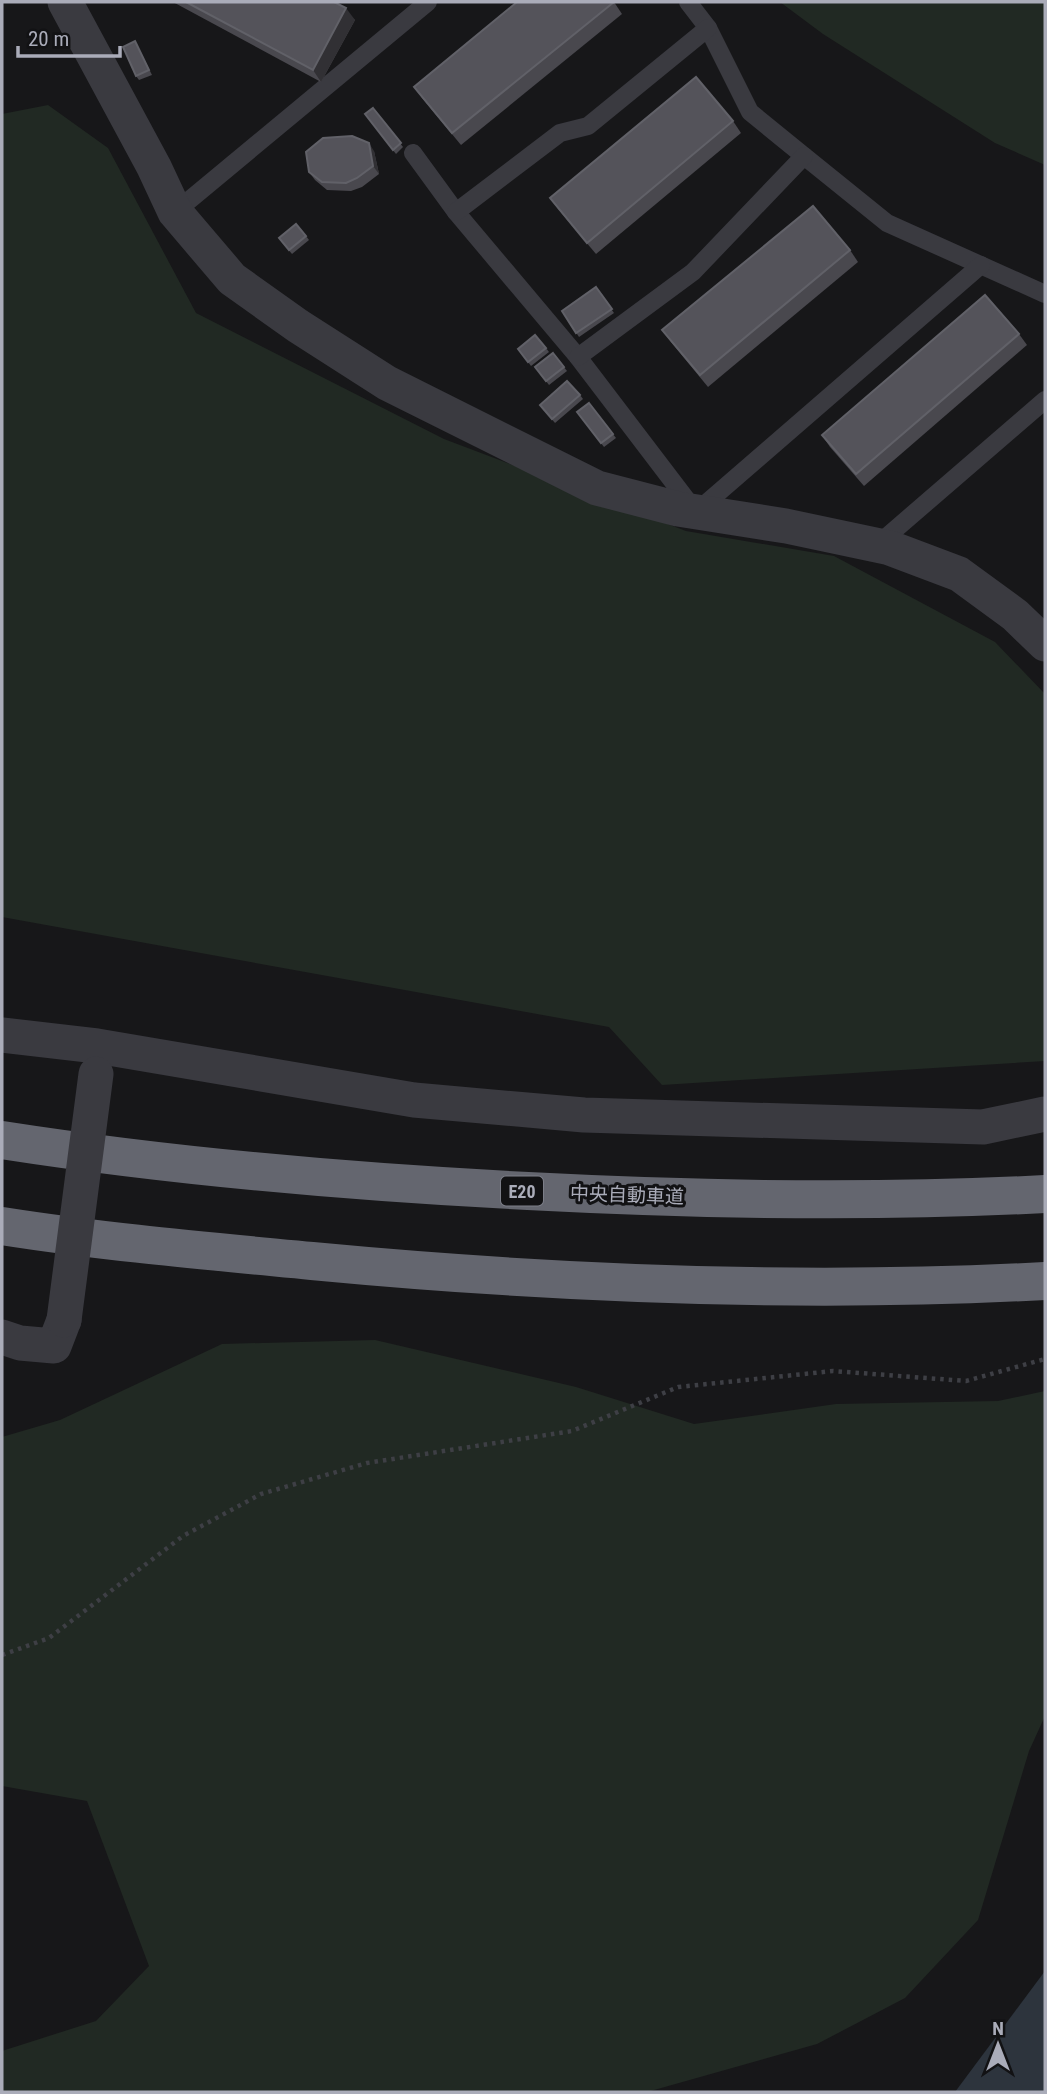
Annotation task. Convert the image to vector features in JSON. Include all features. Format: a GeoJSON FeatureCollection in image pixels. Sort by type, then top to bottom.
{"type":"FeatureCollection","features":[{"type":"Feature","properties":{"kind":"highway","name":"中央自動車道"},"geometry":{"type":"LineString","coordinates":[[2,1140],[264,1174],[463,1188],[642,1197],[824,1200],[1045,1194]]}},
{"type":"Feature","properties":{"kind":"highway"},"geometry":{"type":"LineString","coordinates":[[2,1226],[247,1255],[453,1274],[655,1283],[840,1286],[1045,1281]]}},
{"type":"Feature","properties":{"kind":"street"},"geometry":{"type":"LineString","coordinates":[[65,2],[154,167],[175,212],[232,279],[387,383],[597,488],[696,512],[786,526],[891,548],[959,574],[1015,615],[1045,644]]}},
{"type":"Feature","properties":{"kind":"street"},"geometry":{"type":"LineString","coordinates":[[2,1035],[97,1060],[414,1100],[584,1115],[983,1127],[1045,1114]]}},
{"type":"Feature","properties":{"kind":"street"},"geometry":{"type":"LineString","coordinates":[[2,1337],[20,1343],[54,1346],[64,1320],[97,1060]]}},
{"type":"Feature","properties":{"kind":"lane"},"geometry":{"type":"LineString","coordinates":[[175,212],[428,2]]}},
{"type":"Feature","properties":{"kind":"lane"},"geometry":{"type":"LineString","coordinates":[[688,2],[708,28],[750,112],[887,223],[1045,293]]}},
{"type":"Feature","properties":{"kind":"lane"},"geometry":{"type":"LineString","coordinates":[[456,212],[560,133],[588,126],[708,28]]}},
{"type":"Feature","properties":{"kind":"lane"},"geometry":{"type":"LineString","coordinates":[[413,153],[456,212],[578,357],[696,512],[981,265]]}},
{"type":"Feature","properties":{"kind":"lane"},"geometry":{"type":"LineString","coordinates":[[578,357],[693,272],[804,156]]}},
{"type":"Feature","properties":{"kind":"lane"},"geometry":{"type":"LineString","coordinates":[[876,545],[1045,400]]}},
{"type":"Feature","properties":{"kind":"path"},"geometry":{"type":"LineString","coordinates":[[2,1655],[49,1638],[183,1536],[261,1494],[368,1463],[572,1431],[678,1387],[833,1371],[966,1381],[1045,1359]]}},
{"type":"Feature","properties":{"kind":"shaded area"},"geometry":{"type":"Polygon","coordinates":[[[780,2],[1045,2],[1045,165],[995,143],[823,34],[780,2]]]}},
{"type":"Feature","properties":{"kind":"shaded area"},"geometry":{"type":"Polygon","coordinates":[[[48,105],[108,148],[196,313],[444,439],[686,531],[834,556],[995,642],[1045,694],[1045,1061],[662,1085],[609,1027],[2,917],[2,114],[48,105]]]}},
{"type":"Feature","properties":{"kind":"shaded area"},"geometry":{"type":"Polygon","coordinates":[[[375,1340],[576,1387],[694,1424],[836,1404],[998,1401],[1045,1391],[1045,1716],[1029,1751],[978,1920],[905,1998],[817,2044],[647,2092],[2,2092],[2,2051],[96,2021],[149,1966],[87,1801],[2,1786],[2,1437],[60,1420],[222,1344],[375,1340]]]}},
{"type":"Feature","properties":{"kind":"shaded area"},"geometry":{"type":"Polygon","coordinates":[[[1045,1971],[1045,2092],[955,2092],[1045,1971]]]}},
{"type":"Feature","properties":{"kind":"building"},"geometry":{"type":"Polygon","coordinates":[[[186,2],[334,2],[346,8],[313,70],[186,2]]]}},
{"type":"Feature","properties":{"kind":"building"},"geometry":{"type":"Polygon","coordinates":[[[517,2],[614,2],[452,133],[414,87],[517,2]]]}},
{"type":"Feature","properties":{"kind":"building"},"geometry":{"type":"Polygon","coordinates":[[[135,41],[149,70],[136,76],[123,47],[135,41]]]}},
{"type":"Feature","properties":{"kind":"building"},"geometry":{"type":"Polygon","coordinates":[[[696,77],[733,121],[587,243],[550,198],[696,77]]]}},
{"type":"Feature","properties":{"kind":"building"},"geometry":{"type":"Polygon","coordinates":[[[373,108],[401,143],[393,150],[365,114],[373,108]]]}},
{"type":"Feature","properties":{"kind":"building"},"geometry":{"type":"Polygon","coordinates":[[[352,136],[369,143],[373,166],[346,183],[322,182],[309,172],[306,152],[323,138],[352,136]]]}},
{"type":"Feature","properties":{"kind":"building"},"geometry":{"type":"Polygon","coordinates":[[[813,206],[850,250],[700,375],[662,330],[813,206]]]}},
{"type":"Feature","properties":{"kind":"building"},"geometry":{"type":"Polygon","coordinates":[[[296,224],[306,236],[289,250],[279,238],[296,224]]]}},
{"type":"Feature","properties":{"kind":"building"},"geometry":{"type":"Polygon","coordinates":[[[596,287],[612,309],[576,333],[562,311],[596,287]]]}},
{"type":"Feature","properties":{"kind":"building"},"geometry":{"type":"Polygon","coordinates":[[[985,295],[1019,334],[856,474],[822,435],[985,295]]]}},
{"type":"Feature","properties":{"kind":"building"},"geometry":{"type":"Polygon","coordinates":[[[535,335],[546,348],[528,362],[518,349],[535,335]]]}},
{"type":"Feature","properties":{"kind":"building"},"geometry":{"type":"Polygon","coordinates":[[[553,353],[564,367],[546,381],[535,367],[553,353]]]}},
{"type":"Feature","properties":{"kind":"building"},"geometry":{"type":"Polygon","coordinates":[[[567,381],[580,395],[552,419],[540,405],[567,381]]]}},
{"type":"Feature","properties":{"kind":"building"},"geometry":{"type":"Polygon","coordinates":[[[589,403],[613,434],[601,443],[577,412],[589,403]]]}}]}
